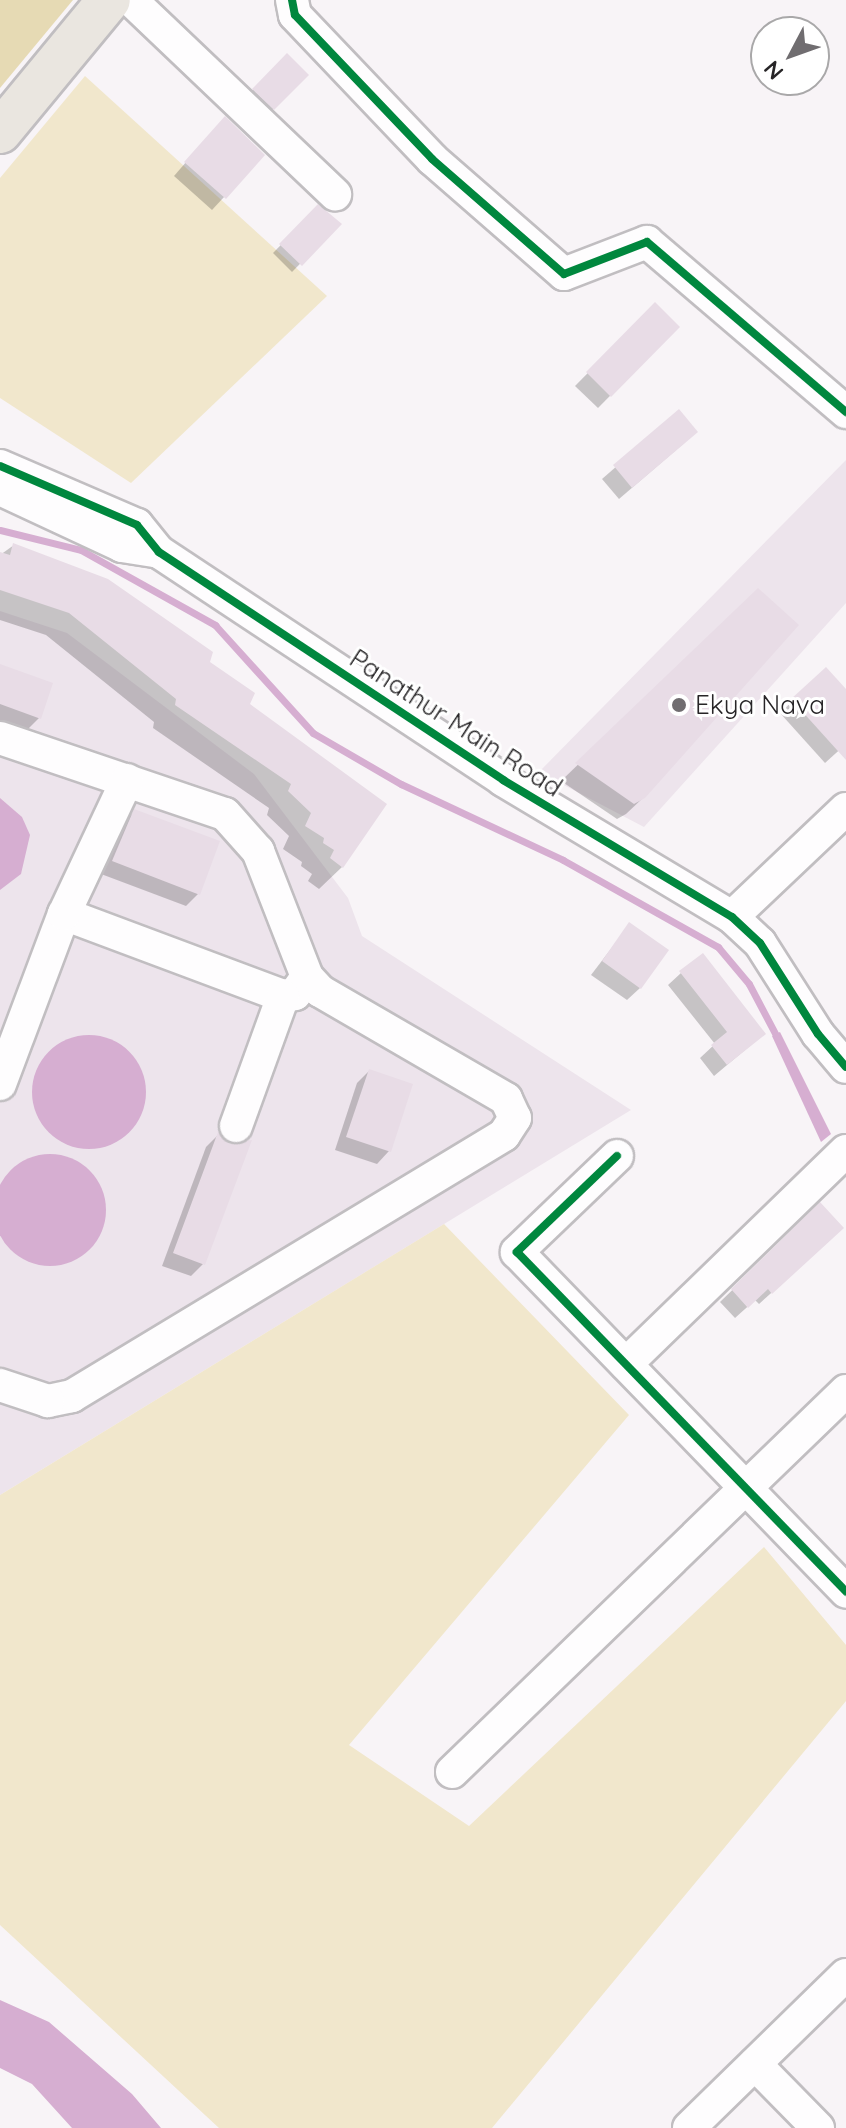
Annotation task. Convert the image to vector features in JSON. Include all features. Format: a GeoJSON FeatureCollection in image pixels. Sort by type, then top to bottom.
{"type":"FeatureCollection","features":[{"type":"Feature","properties":{"kind":"main road"},"geometry":{"type":"LineString","coordinates":[[0,132],[109,0]]}},
{"type":"Feature","properties":{"kind":"street"},"geometry":{"type":"LineString","coordinates":[[131,0],[335,194]]}},
{"type":"Feature","properties":{"kind":"street"},"geometry":{"type":"LineString","coordinates":[[292,0],[295,15],[432,159],[564,274],[647,242],[846,412]]}},
{"type":"Feature","properties":{"kind":"street","name":"Panathur Main Road"},"geometry":{"type":"LineString","coordinates":[[0,466],[137,525],[159,552],[503,780],[732,917],[760,943],[818,1034],[846,1067]]}},
{"type":"Feature","properties":{"kind":"street","name":"Panathur Main Road"},"geometry":{"type":"LineString","coordinates":[[0,489],[122,546],[159,552]]}},
{"type":"Feature","properties":{"kind":"street"},"geometry":{"type":"LineString","coordinates":[[0,738],[225,814],[258,851],[295,986],[236,1126]]}},
{"type":"Feature","properties":{"kind":"street"},"geometry":{"type":"LineString","coordinates":[[0,1084],[64,914],[127,780]]}},
{"type":"Feature","properties":{"kind":"street"},"geometry":{"type":"LineString","coordinates":[[732,917],[846,809]]}},
{"type":"Feature","properties":{"kind":"street"},"geometry":{"type":"LineString","coordinates":[[0,1385],[48,1401],[65,1400],[510,1130],[515,1111],[506,1099],[345,1007],[295,986],[64,914]]}},
{"type":"Feature","properties":{"kind":"street"},"geometry":{"type":"LineString","coordinates":[[617,1156],[517,1252],[844,1587]]}},
{"type":"Feature","properties":{"kind":"street"},"geometry":{"type":"LineString","coordinates":[[626,1364],[840,1157]]}},
{"type":"Feature","properties":{"kind":"street"},"geometry":{"type":"LineString","coordinates":[[452,1772],[846,1391]]}},
{"type":"Feature","properties":{"kind":"street"},"geometry":{"type":"LineString","coordinates":[[689,2128],[846,1975]]}},
{"type":"Feature","properties":{"kind":"street"},"geometry":{"type":"LineString","coordinates":[[755,2064],[818,2128]]}},
{"type":"Feature","properties":{"kind":"shaded area"},"geometry":{"type":"Polygon","coordinates":[[[0,0],[73,0],[0,88],[0,0]]]}},
{"type":"Feature","properties":{"kind":"shaded area"},"geometry":{"type":"Polygon","coordinates":[[[85,76],[327,296],[131,483],[0,398],[0,178],[85,76]]]}},
{"type":"Feature","properties":{"kind":"shaded area","name":"Ekya Nava"},"geometry":{"type":"Polygon","coordinates":[[[846,460],[846,603],[644,827],[539,772],[846,460]]]}},
{"type":"Feature","properties":{"kind":"shaded area"},"geometry":{"type":"Polygon","coordinates":[[[0,611],[67,633],[254,774],[348,898],[362,936],[631,1110],[0,1495],[0,611]]]}},
{"type":"Feature","properties":{"kind":"shaded area"},"geometry":{"type":"Polygon","coordinates":[[[0,798],[22,817],[30,835],[21,874],[0,890],[0,798]]]}},
{"type":"Feature","properties":{"kind":"shaded area"},"geometry":{"type":"Polygon","coordinates":[[[780,1032],[831,1134],[821,1142],[772,1036],[780,1032]]]}},
{"type":"Feature","properties":{"kind":"shaded area"},"geometry":{"type":"Polygon","coordinates":[[[89,1035],[111,1040],[129,1052],[141,1070],[146,1092],[141,1114],[129,1132],[111,1144],[89,1149],[67,1144],[49,1132],[37,1114],[32,1092],[37,1070],[49,1052],[67,1040],[89,1035]]]}},
{"type":"Feature","properties":{"kind":"shaded area"},"geometry":{"type":"Polygon","coordinates":[[[50,1154],[71,1159],[89,1171],[101,1189],[106,1210],[101,1231],[89,1249],[71,1261],[50,1266],[29,1261],[11,1249],[-1,1231],[-6,1210],[-1,1189],[11,1171],[29,1159],[50,1154]]]}},
{"type":"Feature","properties":{"kind":"shaded area"},"geometry":{"type":"Polygon","coordinates":[[[444,1224],[629,1415],[349,1745],[469,1826],[764,1547],[846,1645],[846,1701],[492,2128],[219,2128],[0,1925],[0,1495],[444,1224]]]}},
{"type":"Feature","properties":{"kind":"shaded area"},"geometry":{"type":"Polygon","coordinates":[[[0,2000],[49,2022],[132,2094],[161,2128],[72,2128],[32,2084],[0,2068],[0,2000]]]}},
{"type":"Feature","properties":{"kind":"building"},"geometry":{"type":"Polygon","coordinates":[[[287,53],[309,75],[274,110],[252,89],[287,53]]]}},
{"type":"Feature","properties":{"kind":"building"},"geometry":{"type":"Polygon","coordinates":[[[225,116],[265,155],[226,199],[184,162],[225,116]]]}},
{"type":"Feature","properties":{"kind":"building"},"geometry":{"type":"Polygon","coordinates":[[[318,204],[342,224],[302,266],[279,244],[318,204]]]}},
{"type":"Feature","properties":{"kind":"building"},"geometry":{"type":"Polygon","coordinates":[[[655,302],[680,327],[611,397],[586,372],[655,302]]]}},
{"type":"Feature","properties":{"kind":"building"},"geometry":{"type":"Polygon","coordinates":[[[679,409],[698,432],[632,488],[613,465],[679,409]]]}},
{"type":"Feature","properties":{"kind":"building"},"geometry":{"type":"Polygon","coordinates":[[[13,543],[108,579],[213,652],[210,662],[255,693],[250,704],[387,804],[343,868],[330,858],[334,850],[323,843],[324,838],[305,826],[311,813],[288,791],[291,784],[175,705],[176,699],[69,613],[0,590],[0,552],[10,555],[13,543]]]}},
{"type":"Feature","properties":{"kind":"building"},"geometry":{"type":"Polygon","coordinates":[[[758,588],[799,625],[645,798],[634,804],[575,763],[758,588]]]}},
{"type":"Feature","properties":{"kind":"building"},"geometry":{"type":"Polygon","coordinates":[[[0,664],[53,683],[41,719],[0,704],[0,664]]]}},
{"type":"Feature","properties":{"kind":"building"},"geometry":{"type":"Polygon","coordinates":[[[826,667],[846,689],[846,760],[791,699],[826,667]]]}},
{"type":"Feature","properties":{"kind":"building"},"geometry":{"type":"Polygon","coordinates":[[[134,809],[220,841],[200,895],[112,861],[134,809]]]}},
{"type":"Feature","properties":{"kind":"building"},"geometry":{"type":"Polygon","coordinates":[[[629,922],[669,950],[641,989],[602,961],[629,922]]]}},
{"type":"Feature","properties":{"kind":"building"},"geometry":{"type":"Polygon","coordinates":[[[703,953],[766,1034],[727,1065],[711,1045],[727,1032],[679,971],[703,953]]]}},
{"type":"Feature","properties":{"kind":"building"},"geometry":{"type":"Polygon","coordinates":[[[369,1069],[413,1084],[391,1152],[346,1137],[369,1069]]]}},
{"type":"Feature","properties":{"kind":"building"},"geometry":{"type":"Polygon","coordinates":[[[218,1132],[230,1144],[252,1140],[205,1265],[173,1253],[218,1132]]]}},
{"type":"Feature","properties":{"kind":"building"},"geometry":{"type":"Polygon","coordinates":[[[820,1202],[844,1228],[772,1294],[768,1289],[748,1308],[731,1289],[820,1202]]]}},
{"type":"Feature","properties":{"kind":"waterway"},"geometry":{"type":"LineString","coordinates":[[0,530],[81,550],[215,625],[313,733],[401,784],[563,860],[718,947],[749,984],[779,1041]]}},
{"type":"Feature","properties":{"kind":"cycle path"},"geometry":{"type":"LineString","coordinates":[[292,0],[295,15],[432,159],[564,274],[647,242],[846,412]]}},
{"type":"Feature","properties":{"kind":"cycle path"},"geometry":{"type":"LineString","coordinates":[[0,466],[137,525],[159,552],[503,780],[732,917],[760,943],[818,1034],[846,1067]]}},
{"type":"Feature","properties":{"kind":"cycle path"},"geometry":{"type":"LineString","coordinates":[[617,1156],[517,1252],[846,1592]]}},
{"type":"Feature","properties":{"kind":"place","name":"Ekya Nava"},"geometry":{"type":"Point","coordinates":[679,705]}}]}
